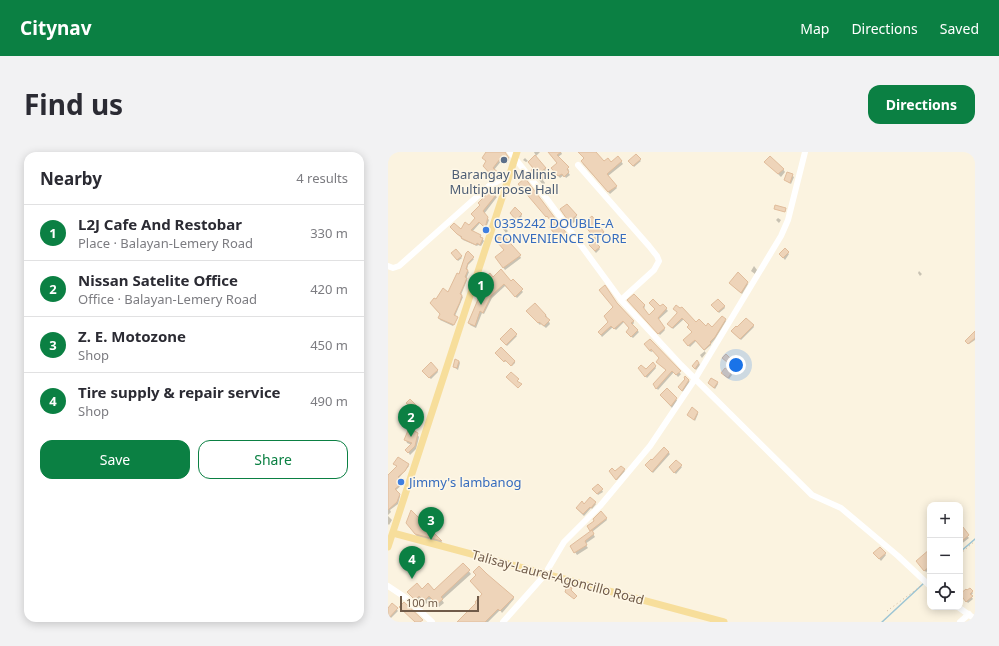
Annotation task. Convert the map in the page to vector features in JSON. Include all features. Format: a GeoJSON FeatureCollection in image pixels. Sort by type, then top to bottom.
{"type":"FeatureCollection","features":[{"type":"Feature","properties":{"kind":"main road"},"geometry":{"type":"LineString","coordinates":[[388,547],[390,532],[509,175],[514,154]]}},
{"type":"Feature","properties":{"kind":"main road","name":"Talisay-Laurel-Agoncillo Road"},"geometry":{"type":"LineString","coordinates":[[390,532],[724,622]]}},
{"type":"Feature","properties":{"kind":"street"},"geometry":{"type":"LineString","coordinates":[[548,569],[564,542],[600,506],[650,446],[695,379],[781,236],[791,208],[805,152]]}},
{"type":"Feature","properties":{"kind":"street"},"geometry":{"type":"LineString","coordinates":[[514,154],[621,300],[695,379],[731,413],[812,495],[841,508],[898,556],[927,583]]}},
{"type":"Feature","properties":{"kind":"street"},"geometry":{"type":"LineString","coordinates":[[578,165],[658,256],[659,261],[654,270],[621,300]]}},
{"type":"Feature","properties":{"kind":"street"},"geometry":{"type":"LineString","coordinates":[[388,266],[393,268],[399,266],[489,186],[509,175]]}},
{"type":"Feature","properties":{"kind":"street"},"geometry":{"type":"LineString","coordinates":[[503,622],[542,578]]}},
{"type":"Feature","properties":{"kind":"street"},"geometry":{"type":"LineString","coordinates":[[388,586],[406,598],[432,622]]}},
{"type":"Feature","properties":{"kind":"street"},"geometry":{"type":"LineString","coordinates":[[963,610],[975,619]]}},
{"type":"Feature","properties":{"kind":"street"},"geometry":{"type":"LineString","coordinates":[[960,622],[969,614]]}},
{"type":"Feature","properties":{"kind":"path"},"geometry":{"type":"LineString","coordinates":[[963,551],[975,541]]}},
{"type":"Feature","properties":{"kind":"path"},"geometry":{"type":"LineString","coordinates":[[887,611],[927,585]]}},
{"type":"Feature","properties":{"kind":"building"},"geometry":{"type":"Polygon","coordinates":[[[486,152],[505,152],[509,158],[505,163],[500,159],[493,168],[500,174],[494,178],[483,166],[486,161],[482,158],[486,152]]]}},
{"type":"Feature","properties":{"kind":"building"},"geometry":{"type":"Polygon","coordinates":[[[548,152],[561,152],[557,155],[569,167],[567,169],[569,172],[564,177],[562,174],[558,176],[551,168],[557,163],[548,152]]]}},
{"type":"Feature","properties":{"kind":"building"},"geometry":{"type":"Polygon","coordinates":[[[578,152],[596,152],[604,161],[608,158],[611,162],[618,156],[622,161],[607,174],[617,186],[608,192],[581,161],[584,158],[578,152]]]}},
{"type":"Feature","properties":{"kind":"building"},"geometry":{"type":"Polygon","coordinates":[[[636,154],[641,159],[633,166],[628,161],[636,154]]]}},
{"type":"Feature","properties":{"kind":"building"},"geometry":{"type":"Polygon","coordinates":[[[535,155],[546,168],[542,171],[546,175],[539,180],[531,170],[533,168],[528,162],[535,155]]]}},
{"type":"Feature","properties":{"kind":"building"},"geometry":{"type":"Polygon","coordinates":[[[770,156],[784,169],[778,174],[764,162],[770,156]]]}},
{"type":"Feature","properties":{"kind":"building"},"geometry":{"type":"Polygon","coordinates":[[[787,172],[793,174],[790,183],[784,180],[787,172]]]}},
{"type":"Feature","properties":{"kind":"building"},"geometry":{"type":"Polygon","coordinates":[[[525,178],[567,234],[560,240],[549,227],[553,224],[547,216],[546,217],[518,184],[525,178]]]}},
{"type":"Feature","properties":{"kind":"building"},"geometry":{"type":"Polygon","coordinates":[[[491,190],[496,195],[483,211],[488,217],[485,228],[479,222],[471,230],[481,235],[480,237],[483,238],[480,245],[477,243],[476,245],[461,238],[462,237],[450,227],[454,223],[461,229],[465,222],[469,225],[475,218],[471,214],[480,205],[478,203],[491,190]]]}},
{"type":"Feature","properties":{"kind":"building"},"geometry":{"type":"Polygon","coordinates":[[[567,204],[577,215],[569,222],[560,209],[567,204]]]}},
{"type":"Feature","properties":{"kind":"building"},"geometry":{"type":"Polygon","coordinates":[[[775,205],[786,208],[785,212],[774,209],[775,205]]]}},
{"type":"Feature","properties":{"kind":"building"},"geometry":{"type":"Polygon","coordinates":[[[515,207],[522,214],[516,220],[510,213],[515,207]]]}},
{"type":"Feature","properties":{"kind":"building"},"geometry":{"type":"Polygon","coordinates":[[[592,216],[604,232],[595,239],[583,223],[592,216]]]}},
{"type":"Feature","properties":{"kind":"building"},"geometry":{"type":"Polygon","coordinates":[[[502,234],[521,255],[503,268],[495,257],[504,250],[496,239],[502,234]]]}},
{"type":"Feature","properties":{"kind":"building"},"geometry":{"type":"Polygon","coordinates":[[[594,241],[600,247],[595,251],[589,245],[594,241]]]}},
{"type":"Feature","properties":{"kind":"building"},"geometry":{"type":"Polygon","coordinates":[[[785,248],[789,252],[783,258],[779,254],[785,248]]]}},
{"type":"Feature","properties":{"kind":"building"},"geometry":{"type":"Polygon","coordinates":[[[456,249],[462,256],[457,260],[451,253],[456,249]]]}},
{"type":"Feature","properties":{"kind":"building"},"geometry":{"type":"Polygon","coordinates":[[[468,251],[474,257],[468,263],[466,269],[468,270],[465,277],[467,278],[460,294],[462,295],[460,302],[454,315],[458,317],[454,325],[438,318],[440,314],[430,303],[434,298],[436,299],[443,288],[448,292],[457,273],[459,274],[468,251]]]}},
{"type":"Feature","properties":{"kind":"building"},"geometry":{"type":"Polygon","coordinates":[[[501,269],[511,281],[513,279],[523,289],[515,297],[504,284],[491,296],[483,313],[480,311],[475,326],[468,323],[485,283],[482,280],[490,273],[493,277],[501,269]]]}},
{"type":"Feature","properties":{"kind":"building"},"geometry":{"type":"Polygon","coordinates":[[[738,272],[748,282],[741,293],[729,283],[738,272]]]}},
{"type":"Feature","properties":{"kind":"building"},"geometry":{"type":"Polygon","coordinates":[[[605,285],[617,303],[634,321],[631,323],[638,330],[631,337],[626,332],[629,328],[623,321],[614,329],[611,326],[601,335],[598,332],[608,322],[604,316],[613,307],[599,290],[605,285]]]}},
{"type":"Feature","properties":{"kind":"building"},"geometry":{"type":"Polygon","coordinates":[[[634,294],[645,305],[643,307],[649,315],[655,309],[649,303],[653,299],[660,306],[663,304],[667,308],[658,318],[665,328],[658,334],[627,300],[634,294]]]}},
{"type":"Feature","properties":{"kind":"building"},"geometry":{"type":"Polygon","coordinates":[[[718,299],[725,306],[718,312],[711,305],[718,299]]]}},
{"type":"Feature","properties":{"kind":"building"},"geometry":{"type":"Polygon","coordinates":[[[535,303],[550,320],[544,326],[539,322],[538,323],[526,311],[535,303]]]}},
{"type":"Feature","properties":{"kind":"building"},"geometry":{"type":"Polygon","coordinates":[[[676,305],[680,308],[682,307],[696,322],[699,319],[706,326],[708,323],[712,327],[722,316],[726,319],[715,337],[710,342],[711,343],[704,350],[695,340],[688,346],[683,340],[692,332],[687,327],[689,325],[682,318],[672,328],[667,324],[677,313],[673,309],[676,305]]]}},
{"type":"Feature","properties":{"kind":"building"},"geometry":{"type":"Polygon","coordinates":[[[746,318],[754,325],[740,339],[731,331],[746,318]]]}},
{"type":"Feature","properties":{"kind":"building"},"geometry":{"type":"Polygon","coordinates":[[[511,328],[517,334],[506,345],[500,339],[511,328]]]}},
{"type":"Feature","properties":{"kind":"building"},"geometry":{"type":"Polygon","coordinates":[[[975,331],[975,338],[968,344],[965,341],[975,331]]]}},
{"type":"Feature","properties":{"kind":"building"},"geometry":{"type":"Polygon","coordinates":[[[650,339],[681,371],[676,375],[672,371],[656,389],[653,384],[666,370],[656,362],[659,358],[644,344],[650,339]]]}},
{"type":"Feature","properties":{"kind":"building"},"geometry":{"type":"Polygon","coordinates":[[[501,347],[515,361],[511,366],[505,360],[504,362],[495,353],[501,347]]]}},
{"type":"Feature","properties":{"kind":"building"},"geometry":{"type":"Polygon","coordinates":[[[726,354],[730,358],[727,362],[722,358],[726,354]]]}},
{"type":"Feature","properties":{"kind":"building"},"geometry":{"type":"Polygon","coordinates":[[[455,359],[459,361],[457,368],[453,367],[455,359]]]}},
{"type":"Feature","properties":{"kind":"building"},"geometry":{"type":"Polygon","coordinates":[[[697,360],[699,363],[695,369],[692,366],[697,360]]]}},
{"type":"Feature","properties":{"kind":"building"},"geometry":{"type":"Polygon","coordinates":[[[431,362],[438,370],[429,378],[422,371],[431,362]]]}},
{"type":"Feature","properties":{"kind":"building"},"geometry":{"type":"Polygon","coordinates":[[[653,362],[656,366],[645,377],[638,368],[641,365],[646,369],[653,362]]]}},
{"type":"Feature","properties":{"kind":"building"},"geometry":{"type":"Polygon","coordinates":[[[725,368],[732,372],[728,378],[721,373],[725,368]]]}},
{"type":"Feature","properties":{"kind":"building"},"geometry":{"type":"Polygon","coordinates":[[[511,372],[519,379],[517,381],[522,384],[518,388],[506,377],[511,372]]]}},
{"type":"Feature","properties":{"kind":"building"},"geometry":{"type":"Polygon","coordinates":[[[685,376],[689,380],[682,391],[678,387],[685,379],[685,376]]]}},
{"type":"Feature","properties":{"kind":"building"},"geometry":{"type":"Polygon","coordinates":[[[711,378],[718,382],[714,388],[708,383],[711,378]]]}},
{"type":"Feature","properties":{"kind":"building"},"geometry":{"type":"Polygon","coordinates":[[[667,388],[677,398],[671,406],[660,395],[667,388]]]}},
{"type":"Feature","properties":{"kind":"building"},"geometry":{"type":"Polygon","coordinates":[[[410,399],[420,409],[416,412],[406,403],[410,399]]]}},
{"type":"Feature","properties":{"kind":"building"},"geometry":{"type":"Polygon","coordinates":[[[692,407],[698,412],[694,420],[687,415],[692,407]]]}},
{"type":"Feature","properties":{"kind":"building"},"geometry":{"type":"Polygon","coordinates":[[[409,428],[418,433],[415,446],[408,453],[405,450],[412,443],[404,440],[409,428]]]}},
{"type":"Feature","properties":{"kind":"building"},"geometry":{"type":"Polygon","coordinates":[[[664,447],[669,452],[652,472],[645,465],[664,447]]]}},
{"type":"Feature","properties":{"kind":"building"},"geometry":{"type":"Polygon","coordinates":[[[398,457],[409,464],[405,471],[398,477],[404,481],[402,485],[401,484],[395,489],[400,494],[397,502],[388,510],[388,475],[397,466],[393,464],[398,457]]]}},
{"type":"Feature","properties":{"kind":"building"},"geometry":{"type":"Polygon","coordinates":[[[676,460],[682,465],[674,473],[669,467],[676,460]]]}},
{"type":"Feature","properties":{"kind":"building"},"geometry":{"type":"Polygon","coordinates":[[[621,466],[625,469],[616,480],[609,471],[612,468],[615,471],[621,466]]]}},
{"type":"Feature","properties":{"kind":"building"},"geometry":{"type":"Polygon","coordinates":[[[598,484],[603,489],[597,494],[592,489],[598,484]]]}},
{"type":"Feature","properties":{"kind":"building"},"geometry":{"type":"Polygon","coordinates":[[[590,497],[596,502],[583,514],[576,508],[582,501],[584,504],[590,497]]]}},
{"type":"Feature","properties":{"kind":"building"},"geometry":{"type":"Polygon","coordinates":[[[411,510],[442,541],[415,534],[406,523],[411,510]]]}},
{"type":"Feature","properties":{"kind":"building"},"geometry":{"type":"Polygon","coordinates":[[[601,511],[607,518],[590,531],[587,526],[594,521],[593,519],[601,511]]]}},
{"type":"Feature","properties":{"kind":"building"},"geometry":{"type":"Polygon","coordinates":[[[963,527],[969,535],[963,540],[963,527]]]}},
{"type":"Feature","properties":{"kind":"building"},"geometry":{"type":"Polygon","coordinates":[[[592,530],[594,534],[585,541],[587,545],[574,553],[570,546],[592,530]]]}},
{"type":"Feature","properties":{"kind":"building"},"geometry":{"type":"Polygon","coordinates":[[[880,547],[886,553],[879,559],[873,553],[880,547]]]}},
{"type":"Feature","properties":{"kind":"building"},"geometry":{"type":"Polygon","coordinates":[[[927,552],[927,568],[924,571],[916,561],[927,552]]]}},
{"type":"Feature","properties":{"kind":"building"},"geometry":{"type":"Polygon","coordinates":[[[463,563],[470,570],[441,597],[443,599],[437,604],[429,596],[424,601],[419,596],[415,600],[407,592],[417,583],[422,589],[428,583],[434,590],[463,563]]]}},
{"type":"Feature","properties":{"kind":"building"},"geometry":{"type":"Polygon","coordinates":[[[479,566],[514,597],[500,611],[498,609],[485,622],[457,622],[476,603],[475,602],[482,594],[470,581],[476,575],[473,572],[479,566]]]}},
{"type":"Feature","properties":{"kind":"building"},"geometry":{"type":"Polygon","coordinates":[[[567,586],[572,588],[571,590],[577,596],[574,599],[565,592],[567,586]]]}},
{"type":"Feature","properties":{"kind":"building"},"geometry":{"type":"Polygon","coordinates":[[[970,588],[973,591],[970,594],[973,596],[966,602],[963,598],[963,592],[966,589],[967,590],[970,588]]]}},
{"type":"Feature","properties":{"kind":"building"},"geometry":{"type":"Polygon","coordinates":[[[404,602],[423,620],[420,622],[415,622],[399,607],[404,602]]]}},
{"type":"Feature","properties":{"kind":"building"},"geometry":{"type":"Polygon","coordinates":[[[392,603],[398,608],[388,619],[388,608],[392,603]]]}},
{"type":"Feature","properties":{"kind":"waterway"},"geometry":{"type":"LineString","coordinates":[[963,549],[975,539]]}},
{"type":"Feature","properties":{"kind":"waterway"},"geometry":{"type":"LineString","coordinates":[[882,622],[924,583]]}},
{"type":"Feature","properties":{"kind":"place","name":"Barangay Malinis Multipurpose Hall"},"geometry":{"type":"Point","coordinates":[504,160]}},
{"type":"Feature","properties":{"kind":"place","name":"0335242 DOUBLE-A CONVENIENCE STORE"},"geometry":{"type":"Point","coordinates":[486,230]}},
{"type":"Feature","properties":{"kind":"place","name":"L2J Cafe And Restobar"},"geometry":{"type":"Point","coordinates":[481,305]}},
{"type":"Feature","properties":{"kind":"place","name":"Nissan Satelite Office"},"geometry":{"type":"Point","coordinates":[411,437]}},
{"type":"Feature","properties":{"kind":"place","name":"Jimmy's lambanog"},"geometry":{"type":"Point","coordinates":[401,482]}},
{"type":"Feature","properties":{"kind":"place","name":"Z. E. Motozone"},"geometry":{"type":"Point","coordinates":[431,540]}},
{"type":"Feature","properties":{"kind":"place","name":"Tire supply & repair service"},"geometry":{"type":"Point","coordinates":[412,579]}}]}
